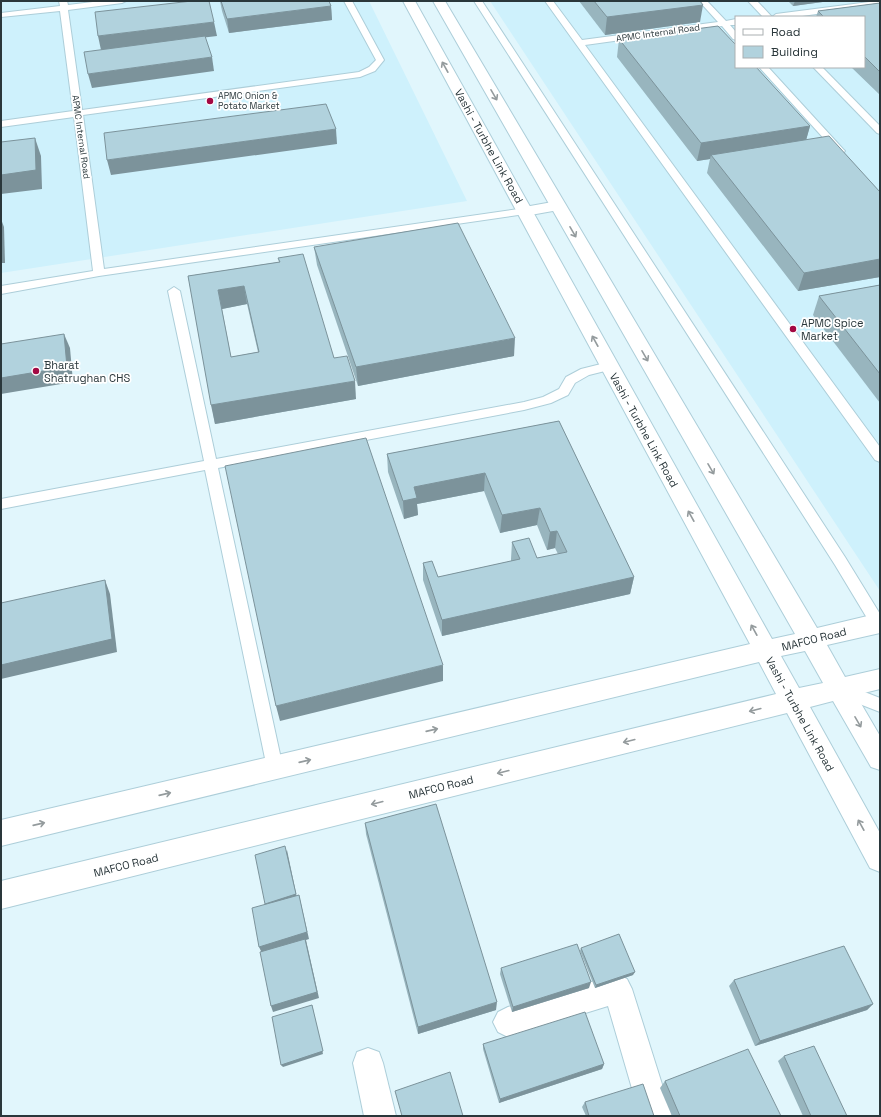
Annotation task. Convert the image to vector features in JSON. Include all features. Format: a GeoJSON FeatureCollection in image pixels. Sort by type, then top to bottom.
{"type":"FeatureCollection","features":[{"type":"Feature","properties":{"kind":"main road","name":"Vashi - Turbhe Link Road"},"geometry":{"type":"LineString","coordinates":[[409,1],[880,859]]}},
{"type":"Feature","properties":{"kind":"main road"},"geometry":{"type":"LineString","coordinates":[[439,1],[880,760]]}},
{"type":"Feature","properties":{"kind":"main road"},"geometry":{"type":"LineString","coordinates":[[524,211],[558,206]]}},
{"type":"Feature","properties":{"kind":"main road","name":"MAFCO Road"},"geometry":{"type":"LineString","coordinates":[[1,833],[879,624]]}},
{"type":"Feature","properties":{"kind":"main road","name":"MAFCO Road"},"geometry":{"type":"LineString","coordinates":[[1,895],[880,679]]}},
{"type":"Feature","properties":{"kind":"main road"},"geometry":{"type":"LineString","coordinates":[[508,1022],[617,990],[656,1116]]}},
{"type":"Feature","properties":{"kind":"main road"},"geometry":{"type":"LineString","coordinates":[[368,1063],[380,1116]]}},
{"type":"Feature","properties":{"kind":"lane"},"geometry":{"type":"LineString","coordinates":[[1,15],[63,4],[122,1]]}},
{"type":"Feature","properties":{"kind":"lane"},"geometry":{"type":"LineString","coordinates":[[1,124],[360,74],[371,71],[378,66],[380,60],[348,1]]}},
{"type":"Feature","properties":{"kind":"lane"},"geometry":{"type":"LineString","coordinates":[[478,1],[840,561],[879,624]]}},
{"type":"Feature","properties":{"kind":"lane"},"geometry":{"type":"LineString","coordinates":[[549,1],[581,43],[880,457]]}},
{"type":"Feature","properties":{"kind":"lane"},"geometry":{"type":"LineString","coordinates":[[703,1],[735,37]]}},
{"type":"Feature","properties":{"kind":"lane"},"geometry":{"type":"LineString","coordinates":[[752,1],[767,16]]}},
{"type":"Feature","properties":{"kind":"lane"},"geometry":{"type":"LineString","coordinates":[[783,16],[880,3]]}},
{"type":"Feature","properties":{"kind":"lane","name":"APMC Internal Road"},"geometry":{"type":"LineString","coordinates":[[63,4],[99,273]]}},
{"type":"Feature","properties":{"kind":"lane","name":"APMC Internal Road"},"geometry":{"type":"LineString","coordinates":[[581,43],[735,22]]}},
{"type":"Feature","properties":{"kind":"lane"},"geometry":{"type":"LineString","coordinates":[[764,68],[848,160]]}},
{"type":"Feature","properties":{"kind":"lane"},"geometry":{"type":"LineString","coordinates":[[818,68],[880,131]]}},
{"type":"Feature","properties":{"kind":"lane"},"geometry":{"type":"LineString","coordinates":[[1,290],[99,273],[524,211]]}},
{"type":"Feature","properties":{"kind":"lane"},"geometry":{"type":"LineString","coordinates":[[174,291],[275,768]]}},
{"type":"Feature","properties":{"kind":"lane"},"geometry":{"type":"LineString","coordinates":[[1,504],[524,406],[548,400],[564,392],[570,380],[585,372],[609,366]]}},
{"type":"Feature","properties":{"kind":"lane"},"geometry":{"type":"LineString","coordinates":[[839,689],[880,705]]}},
{"type":"Feature","properties":{"kind":"shaded area","name":"APMC Onion & Potato Market"},"geometry":{"type":"Polygon","coordinates":[[[1,1],[369,1],[467,201],[1,273],[1,1]]]}},
{"type":"Feature","properties":{"kind":"shaded area","name":"APMC Spice Market"},"geometry":{"type":"Polygon","coordinates":[[[490,1],[880,1],[880,591],[490,1]]]}},
{"type":"Feature","properties":{"kind":"building"},"geometry":{"type":"Polygon","coordinates":[[[192,1],[209,1],[214,22],[98,36],[95,12],[192,1]]]}},
{"type":"Feature","properties":{"kind":"building"},"geometry":{"type":"Polygon","coordinates":[[[221,1],[329,1],[331,6],[227,19],[221,1]]]}},
{"type":"Feature","properties":{"kind":"building"},"geometry":{"type":"Polygon","coordinates":[[[594,1],[700,1],[703,5],[607,17],[594,1]]]}},
{"type":"Feature","properties":{"kind":"building"},"geometry":{"type":"Polygon","coordinates":[[[880,3],[880,72],[865,57],[865,16],[823,16],[818,11],[880,3]]]}},
{"type":"Feature","properties":{"kind":"building"},"geometry":{"type":"Polygon","coordinates":[[[718,26],[735,44],[735,68],[757,68],[810,126],[701,143],[619,39],[718,26]]]}},
{"type":"Feature","properties":{"kind":"building"},"geometry":{"type":"Polygon","coordinates":[[[205,36],[212,57],[88,74],[84,52],[205,36]]]}},
{"type":"Feature","properties":{"kind":"building"},"geometry":{"type":"Polygon","coordinates":[[[326,104],[336,129],[107,160],[104,133],[326,104]]]}},
{"type":"Feature","properties":{"kind":"building"},"geometry":{"type":"Polygon","coordinates":[[[829,136],[880,192],[880,259],[804,273],[711,155],[829,136]]]}},
{"type":"Feature","properties":{"kind":"building"},"geometry":{"type":"Polygon","coordinates":[[[35,138],[36,170],[1,175],[1,142],[35,138]]]}},
{"type":"Feature","properties":{"kind":"building"},"geometry":{"type":"Polygon","coordinates":[[[458,223],[515,338],[356,367],[314,247],[458,223]]]}},
{"type":"Feature","properties":{"kind":"building"},"geometry":{"type":"Polygon","coordinates":[[[303,254],[334,358],[347,356],[355,381],[211,405],[188,276],[280,262],[278,258],[303,254]],[[244,286],[218,290],[231,357],[259,352],[244,286]]]}},
{"type":"Feature","properties":{"kind":"building"},"geometry":{"type":"Polygon","coordinates":[[[880,285],[880,374],[819,296],[880,285]]]}},
{"type":"Feature","properties":{"kind":"building"},"geometry":{"type":"Polygon","coordinates":[[[64,334],[67,367],[1,378],[1,344],[64,334]]]}},
{"type":"Feature","properties":{"kind":"building"},"geometry":{"type":"Polygon","coordinates":[[[559,421],[634,577],[442,620],[423,563],[432,561],[438,577],[520,559],[512,542],[529,538],[537,558],[567,552],[557,531],[550,532],[540,508],[502,515],[485,473],[414,487],[417,498],[403,501],[387,454],[559,421]]]}},
{"type":"Feature","properties":{"kind":"building"},"geometry":{"type":"Polygon","coordinates":[[[366,438],[443,665],[276,706],[225,466],[366,438]]]}},
{"type":"Feature","properties":{"kind":"building"},"geometry":{"type":"Polygon","coordinates":[[[105,580],[112,639],[1,665],[1,603],[105,580]]]}},
{"type":"Feature","properties":{"kind":"building"},"geometry":{"type":"Polygon","coordinates":[[[436,804],[497,1002],[418,1027],[365,823],[436,804]]]}},
{"type":"Feature","properties":{"kind":"building"},"geometry":{"type":"Polygon","coordinates":[[[285,846],[296,894],[265,904],[255,855],[285,846]]]}},
{"type":"Feature","properties":{"kind":"building"},"geometry":{"type":"Polygon","coordinates":[[[299,895],[307,932],[259,947],[252,908],[299,895]]]}},
{"type":"Feature","properties":{"kind":"building"},"geometry":{"type":"Polygon","coordinates":[[[619,934],[635,972],[596,985],[581,948],[619,934]]]}},
{"type":"Feature","properties":{"kind":"building"},"geometry":{"type":"Polygon","coordinates":[[[305,939],[317,992],[271,1006],[260,952],[305,939]]]}},
{"type":"Feature","properties":{"kind":"building"},"geometry":{"type":"Polygon","coordinates":[[[577,944],[591,982],[513,1007],[501,968],[577,944]]]}},
{"type":"Feature","properties":{"kind":"building"},"geometry":{"type":"Polygon","coordinates":[[[844,946],[873,1004],[760,1041],[734,980],[844,946]]]}},
{"type":"Feature","properties":{"kind":"building"},"geometry":{"type":"Polygon","coordinates":[[[312,1005],[323,1051],[281,1065],[272,1017],[312,1005]]]}},
{"type":"Feature","properties":{"kind":"building"},"geometry":{"type":"Polygon","coordinates":[[[585,1012],[604,1064],[500,1099],[483,1044],[585,1012]]]}},
{"type":"Feature","properties":{"kind":"building"},"geometry":{"type":"Polygon","coordinates":[[[814,1046],[847,1116],[811,1116],[784,1056],[814,1046]]]}},
{"type":"Feature","properties":{"kind":"building"},"geometry":{"type":"Polygon","coordinates":[[[748,1049],[781,1116],[680,1116],[665,1081],[748,1049]]]}},
{"type":"Feature","properties":{"kind":"building"},"geometry":{"type":"Polygon","coordinates":[[[450,1072],[463,1116],[402,1116],[395,1091],[450,1072]]]}},
{"type":"Feature","properties":{"kind":"building"},"geometry":{"type":"Polygon","coordinates":[[[643,1084],[654,1116],[589,1116],[585,1102],[643,1084]]]}},
{"type":"Feature","properties":{"kind":"place","name":"APMC Onion & Potato Market"},"geometry":{"type":"Point","coordinates":[210,101]}},
{"type":"Feature","properties":{"kind":"place","name":"APMC Spice Market"},"geometry":{"type":"Point","coordinates":[793,329]}},
{"type":"Feature","properties":{"kind":"place","name":"Bharat Shatrughan CHS"},"geometry":{"type":"Point","coordinates":[36,371]}}]}
